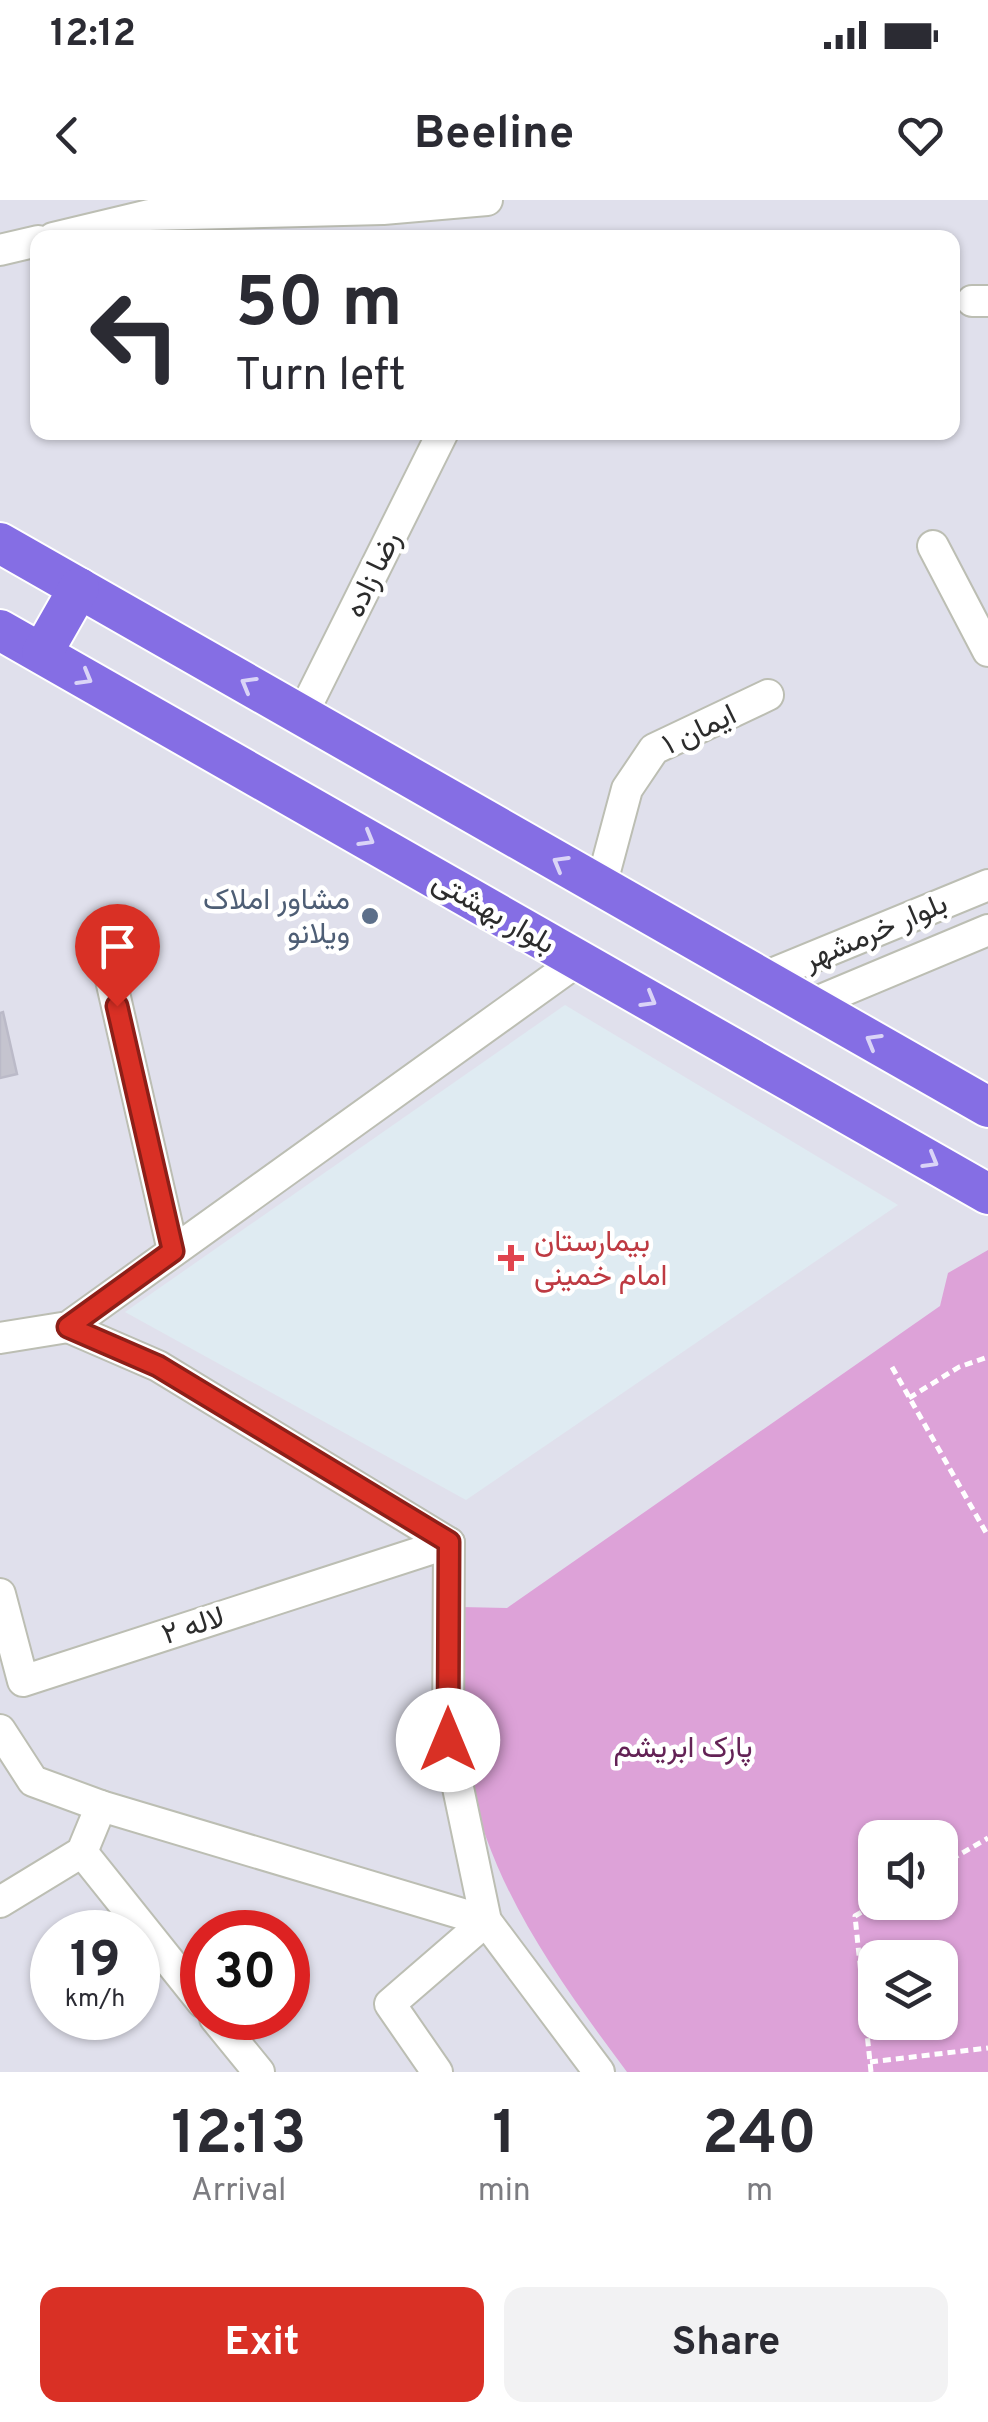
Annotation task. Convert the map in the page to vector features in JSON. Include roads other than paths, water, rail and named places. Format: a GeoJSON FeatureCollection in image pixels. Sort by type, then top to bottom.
{"type":"FeatureCollection","features":[{"type":"Feature","properties":{"kind":"main road"},"geometry":{"type":"LineString","coordinates":[[0,543],[988,1107]]}},
{"type":"Feature","properties":{"kind":"main road"},"geometry":{"type":"LineString","coordinates":[[42,654],[79,588]]}},
{"type":"Feature","properties":{"kind":"main road","name":"بلوار بهشتی"},"geometry":{"type":"LineString","coordinates":[[0,630],[988,1194]]}},
{"type":"Feature","properties":{"kind":"street"},"geometry":{"type":"LineString","coordinates":[[78,230],[148,207],[383,208],[486,200]]}},
{"type":"Feature","properties":{"kind":"street"},"geometry":{"type":"LineString","coordinates":[[0,250],[30,243]]}},
{"type":"Feature","properties":{"kind":"street","name":"رضا زاده"},"geometry":{"type":"LineString","coordinates":[[302,715],[439,440]]}},
{"type":"Feature","properties":{"kind":"street"},"geometry":{"type":"LineString","coordinates":[[933,546],[988,651]]}},
{"type":"Feature","properties":{"kind":"street","name":"ایمان ۱"},"geometry":{"type":"LineString","coordinates":[[600,886],[628,789],[654,749],[768,695]]}},
{"type":"Feature","properties":{"kind":"street","name":"بلوار خرمشهر"},"geometry":{"type":"LineString","coordinates":[[762,978],[988,884]]}},
{"type":"Feature","properties":{"kind":"street","name":"بلوار خرمشهر"},"geometry":{"type":"LineString","coordinates":[[809,1005],[988,930]]}},
{"type":"Feature","properties":{"kind":"street"},"geometry":{"type":"LineString","coordinates":[[0,1338],[68,1327],[579,960]]}},
{"type":"Feature","properties":{"kind":"street"},"geometry":{"type":"LineString","coordinates":[[109,972],[173,1251]]}},
{"type":"Feature","properties":{"kind":"street"},"geometry":{"type":"LineString","coordinates":[[68,1327],[158,1366],[449,1542],[448,1740],[486,1921],[599,2072]]}},
{"type":"Feature","properties":{"kind":"street","name":"لاله ۲"},"geometry":{"type":"LineString","coordinates":[[0,1594],[11,1684],[449,1542]]}},
{"type":"Feature","properties":{"kind":"street"},"geometry":{"type":"LineString","coordinates":[[0,1730],[33,1781],[101,1806],[486,1921]]}},
{"type":"Feature","properties":{"kind":"street"},"geometry":{"type":"LineString","coordinates":[[0,1902],[82,1852],[101,1806]]}},
{"type":"Feature","properties":{"kind":"street"},"geometry":{"type":"LineString","coordinates":[[82,1852],[180,1974]]}},
{"type":"Feature","properties":{"kind":"street"},"geometry":{"type":"LineString","coordinates":[[438,2072],[390,2004],[486,1921]]}},
{"type":"Feature","properties":{"kind":"street"},"geometry":{"type":"LineString","coordinates":[[233,2040],[259,2072]]}},
{"type":"Feature","properties":{"kind":"place","name":"مشاور املاک ویلانو"},"geometry":{"type":"Point","coordinates":[370,916]}},
{"type":"Feature","properties":{"kind":"place","name":"بیمارستان امام خمینی"},"geometry":{"type":"Point","coordinates":[511,1258]}},
{"type":"Feature","properties":{"kind":"park label","name":"پارک ابریشم"},"geometry":{"type":"Point","coordinates":[683,1747]}}]}
